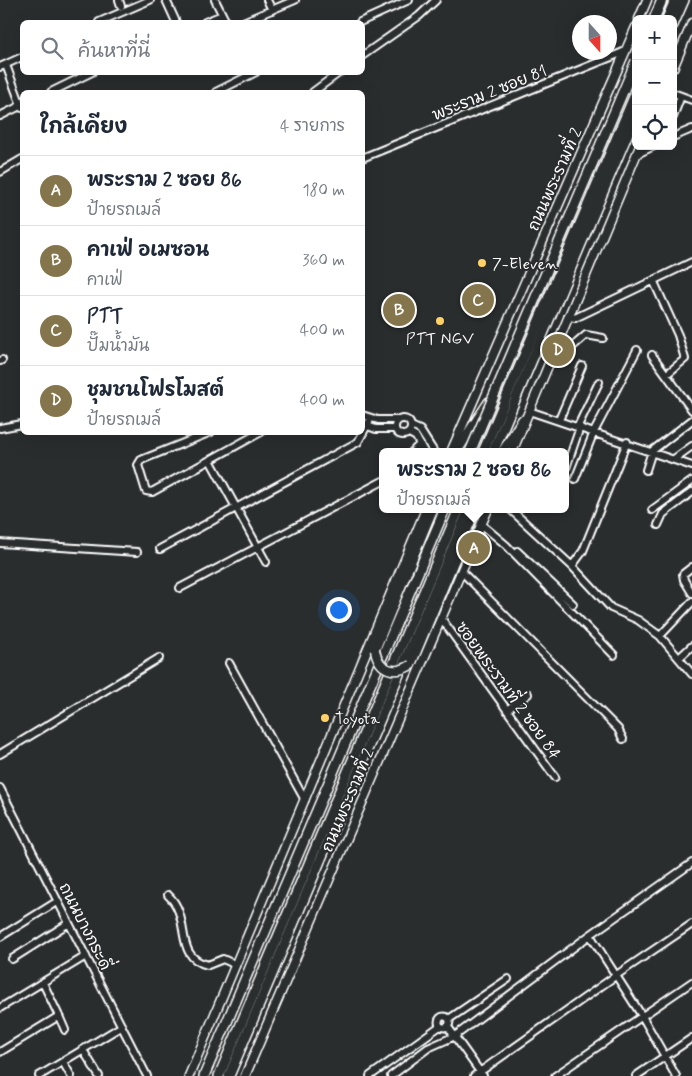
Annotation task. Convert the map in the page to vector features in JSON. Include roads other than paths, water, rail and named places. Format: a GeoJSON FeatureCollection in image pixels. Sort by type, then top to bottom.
{"type":"FeatureCollection","features":[{"type":"Feature","properties":{"kind":"highway"},"geometry":{"type":"LineString","coordinates":[[656,15],[662,0]]}},
{"type":"Feature","properties":{"kind":"highway"},"geometry":{"type":"LineString","coordinates":[[669,15],[675,0]]}},
{"type":"Feature","properties":{"kind":"highway"},"geometry":{"type":"LineString","coordinates":[[677,16],[684,0]]}},
{"type":"Feature","properties":{"kind":"highway"},"geometry":{"type":"LineString","coordinates":[[472,448],[632,70]]}},
{"type":"Feature","properties":{"kind":"highway","name":"ถนนพระรามที่ 2"},"geometry":{"type":"LineString","coordinates":[[472,448],[632,70]]}},
{"type":"Feature","properties":{"kind":"highway"},"geometry":{"type":"LineString","coordinates":[[485,448],[632,101]]}},
{"type":"Feature","properties":{"kind":"highway"},"geometry":{"type":"LineString","coordinates":[[495,448],[632,123]]}},
{"type":"Feature","properties":{"kind":"highway"},"geometry":{"type":"LineString","coordinates":[[460,448],[496,391]]}},
{"type":"Feature","properties":{"kind":"highway"},"geometry":{"type":"LineString","coordinates":[[501,448],[516,398]]}},
{"type":"Feature","properties":{"kind":"highway"},"geometry":{"type":"LineString","coordinates":[[205,1076],[443,513]]}},
{"type":"Feature","properties":{"kind":"highway","name":"ถนนพระรามที่ 2"},"geometry":{"type":"LineString","coordinates":[[205,1076],[443,513]]}},
{"type":"Feature","properties":{"kind":"highway"},"geometry":{"type":"LineString","coordinates":[[219,1076],[457,513]]}},
{"type":"Feature","properties":{"kind":"highway","name":"ถนนพระรามที่ 2"},"geometry":{"type":"LineString","coordinates":[[229,1076],[467,513]]}},
{"type":"Feature","properties":{"kind":"main road"},"geometry":{"type":"LineString","coordinates":[[641,15],[647,0]]}},
{"type":"Feature","properties":{"kind":"main road"},"geometry":{"type":"LineString","coordinates":[[676,60],[692,24]]}},
{"type":"Feature","properties":{"kind":"main road","name":"ถนนพระรามที่ 2"},"geometry":{"type":"LineString","coordinates":[[453,448],[632,37]]}},
{"type":"Feature","properties":{"kind":"main road"},"geometry":{"type":"LineString","coordinates":[[514,448],[639,150]]}},
{"type":"Feature","properties":{"kind":"main road"},"geometry":{"type":"LineString","coordinates":[[459,448],[481,383]]}},
{"type":"Feature","properties":{"kind":"main road"},"geometry":{"type":"LineString","coordinates":[[503,448],[533,401]]}},
{"type":"Feature","properties":{"kind":"main road"},"geometry":{"type":"LineString","coordinates":[[190,1076],[424,513]]}},
{"type":"Feature","properties":{"kind":"main road"},"geometry":{"type":"LineString","coordinates":[[431,513],[375,650],[379,663],[387,669],[399,670],[411,665],[474,513]]}},
{"type":"Feature","properties":{"kind":"main road","name":"ถนนพระรามที่ 2"},"geometry":{"type":"LineString","coordinates":[[245,1076],[486,513]]}},
{"type":"Feature","properties":{"kind":"street"},"geometry":{"type":"LineString","coordinates":[[104,20],[150,0]]}},
{"type":"Feature","properties":{"kind":"street"},"geometry":{"type":"LineString","coordinates":[[166,0],[175,20]]}},
{"type":"Feature","properties":{"kind":"street"},"geometry":{"type":"LineString","coordinates":[[214,0],[225,20]]}},
{"type":"Feature","properties":{"kind":"street"},"geometry":{"type":"LineString","coordinates":[[267,0],[272,10]]}},
{"type":"Feature","properties":{"kind":"street"},"geometry":{"type":"LineString","coordinates":[[248,20],[295,0]]}},
{"type":"Feature","properties":{"kind":"street"},"geometry":{"type":"LineString","coordinates":[[364,20],[409,0]]}},
{"type":"Feature","properties":{"kind":"street"},"geometry":{"type":"LineString","coordinates":[[365,54],[420,16],[436,0]]}},
{"type":"Feature","properties":{"kind":"street"},"geometry":{"type":"LineString","coordinates":[[210,20],[222,15]]}},
{"type":"Feature","properties":{"kind":"street","name":"พระราม 2 ซอย 81"},"geometry":{"type":"LineString","coordinates":[[365,157],[626,51]]}},
{"type":"Feature","properties":{"kind":"street"},"geometry":{"type":"LineString","coordinates":[[20,58],[3,66],[20,102]]}},
{"type":"Feature","properties":{"kind":"street"},"geometry":{"type":"LineString","coordinates":[[55,90],[86,75]]}},
{"type":"Feature","properties":{"kind":"street"},"geometry":{"type":"LineString","coordinates":[[220,90],[250,75]]}},
{"type":"Feature","properties":{"kind":"street"},"geometry":{"type":"LineString","coordinates":[[316,90],[336,75]]}},
{"type":"Feature","properties":{"kind":"street"},"geometry":{"type":"LineString","coordinates":[[677,94],[692,100]]}},
{"type":"Feature","properties":{"kind":"street"},"geometry":{"type":"LineString","coordinates":[[677,106],[681,96]]}},
{"type":"Feature","properties":{"kind":"street"},"geometry":{"type":"LineString","coordinates":[[0,116],[20,107]]}},
{"type":"Feature","properties":{"kind":"street"},"geometry":{"type":"LineString","coordinates":[[677,135],[692,129]]}},
{"type":"Feature","properties":{"kind":"street"},"geometry":{"type":"LineString","coordinates":[[0,172],[20,160]]}},
{"type":"Feature","properties":{"kind":"street"},"geometry":{"type":"LineString","coordinates":[[568,316],[576,318],[692,262]]}},
{"type":"Feature","properties":{"kind":"street"},"geometry":{"type":"LineString","coordinates":[[654,282],[678,335],[686,359],[668,374]]}},
{"type":"Feature","properties":{"kind":"street"},"geometry":{"type":"LineString","coordinates":[[557,342],[571,348],[586,335],[603,338]]}},
{"type":"Feature","properties":{"kind":"street"},"geometry":{"type":"LineString","coordinates":[[575,479],[594,432],[637,350]]}},
{"type":"Feature","properties":{"kind":"street"},"geometry":{"type":"LineString","coordinates":[[652,355],[668,374],[692,410]]}},
{"type":"Feature","properties":{"kind":"street"},"geometry":{"type":"LineString","coordinates":[[559,420],[582,366]]}},
{"type":"Feature","properties":{"kind":"street"},"geometry":{"type":"LineString","coordinates":[[569,458],[579,426],[599,382]]}},
{"type":"Feature","properties":{"kind":"street"},"geometry":{"type":"LineString","coordinates":[[529,411],[652,450],[692,466]]}},
{"type":"Feature","properties":{"kind":"street"},"geometry":{"type":"LineString","coordinates":[[365,416],[385,421],[406,420],[422,448]]}},
{"type":"Feature","properties":{"kind":"street"},"geometry":{"type":"LineString","coordinates":[[365,425],[371,418]]}},
{"type":"Feature","properties":{"kind":"street"},"geometry":{"type":"LineString","coordinates":[[395,429],[399,420]]}},
{"type":"Feature","properties":{"kind":"street"},"geometry":{"type":"LineString","coordinates":[[646,470],[652,450],[692,420]]}},
{"type":"Feature","properties":{"kind":"street"},"geometry":{"type":"LineString","coordinates":[[0,428],[20,424]]}},
{"type":"Feature","properties":{"kind":"street"},"geometry":{"type":"LineString","coordinates":[[365,425],[395,429],[402,435],[410,429],[420,430],[431,448]]}},
{"type":"Feature","properties":{"kind":"street"},"geometry":{"type":"LineString","coordinates":[[200,435],[141,460],[138,465],[144,488],[148,492],[152,492],[256,435]]}},
{"type":"Feature","properties":{"kind":"street"},"geometry":{"type":"LineString","coordinates":[[160,549],[358,442],[361,435]]}},
{"type":"Feature","properties":{"kind":"street"},"geometry":{"type":"LineString","coordinates":[[572,566],[583,551],[627,442]]}},
{"type":"Feature","properties":{"kind":"street"},"geometry":{"type":"LineString","coordinates":[[416,448],[420,444]]}},
{"type":"Feature","properties":{"kind":"street"},"geometry":{"type":"LineString","coordinates":[[674,458],[692,446]]}},
{"type":"Feature","properties":{"kind":"street"},"geometry":{"type":"LineString","coordinates":[[210,460],[266,562]]}},
{"type":"Feature","properties":{"kind":"street"},"geometry":{"type":"LineString","coordinates":[[652,510],[692,481]]}},
{"type":"Feature","properties":{"kind":"street"},"geometry":{"type":"LineString","coordinates":[[180,588],[379,483]]}},
{"type":"Feature","properties":{"kind":"street"},"geometry":{"type":"LineString","coordinates":[[658,524],[663,514],[692,492]]}},
{"type":"Feature","properties":{"kind":"street"},"geometry":{"type":"LineString","coordinates":[[514,513],[572,566],[611,608],[638,620],[660,636],[692,674]]}},
{"type":"Feature","properties":{"kind":"street"},"geometry":{"type":"LineString","coordinates":[[482,522],[572,604]]}},
{"type":"Feature","properties":{"kind":"street"},"geometry":{"type":"LineString","coordinates":[[482,522],[614,655]]}},
{"type":"Feature","properties":{"kind":"street"},"geometry":{"type":"LineString","coordinates":[[0,543],[137,552]]}},
{"type":"Feature","properties":{"kind":"street"},"geometry":{"type":"LineString","coordinates":[[692,567],[683,574],[684,580],[692,593]]}},
{"type":"Feature","properties":{"kind":"street"},"geometry":{"type":"LineString","coordinates":[[461,572],[618,729],[623,739]]}},
{"type":"Feature","properties":{"kind":"street"},"geometry":{"type":"LineString","coordinates":[[660,636],[692,602]]}},
{"type":"Feature","properties":{"kind":"street","name":"ซอยพระรามที่ 2 ซอย 84"},"geometry":{"type":"LineString","coordinates":[[441,618],[555,777]]}},
{"type":"Feature","properties":{"kind":"street"},"geometry":{"type":"LineString","coordinates":[[679,658],[692,646]]}},
{"type":"Feature","properties":{"kind":"street"},"geometry":{"type":"LineString","coordinates":[[0,754],[160,658]]}},
{"type":"Feature","properties":{"kind":"street"},"geometry":{"type":"LineString","coordinates":[[229,663],[305,800]]}},
{"type":"Feature","properties":{"kind":"street"},"geometry":{"type":"LineString","coordinates":[[507,710],[528,694]]}},
{"type":"Feature","properties":{"kind":"street","name":"ถนนบางกระดี่"},"geometry":{"type":"LineString","coordinates":[[0,788],[147,1076]]}},
{"type":"Feature","properties":{"kind":"street"},"geometry":{"type":"LineString","coordinates":[[391,1076],[428,1048],[455,1036],[590,935],[692,863]]}},
{"type":"Feature","properties":{"kind":"street"},"geometry":{"type":"LineString","coordinates":[[168,895],[174,900],[182,915],[186,950],[193,958],[208,965],[224,959],[236,965]]}},
{"type":"Feature","properties":{"kind":"street"},"geometry":{"type":"LineString","coordinates":[[0,937],[58,901]]}},
{"type":"Feature","properties":{"kind":"street"},"geometry":{"type":"LineString","coordinates":[[12,959],[69,923]]}},
{"type":"Feature","properties":{"kind":"street"},"geometry":{"type":"LineString","coordinates":[[370,1076],[440,1026],[448,1027],[479,1075],[615,976],[692,924]]}},
{"type":"Feature","properties":{"kind":"street"},"geometry":{"type":"LineString","coordinates":[[590,935],[642,1016],[676,1076]]}},
{"type":"Feature","properties":{"kind":"street"},"geometry":{"type":"LineString","coordinates":[[0,1008],[86,956]]}},
{"type":"Feature","properties":{"kind":"street"},"geometry":{"type":"LineString","coordinates":[[440,1026],[441,1018],[449,1019],[508,979]]}},
{"type":"Feature","properties":{"kind":"street"},"geometry":{"type":"LineString","coordinates":[[555,1076],[692,982]]}},
{"type":"Feature","properties":{"kind":"street"},"geometry":{"type":"LineString","coordinates":[[43,983],[65,1030]]}},
{"type":"Feature","properties":{"kind":"street"},"geometry":{"type":"LineString","coordinates":[[0,1052],[59,1016]]}},
{"type":"Feature","properties":{"kind":"street"},"geometry":{"type":"LineString","coordinates":[[448,1027],[449,1019]]}},
{"type":"Feature","properties":{"kind":"street"},"geometry":{"type":"LineString","coordinates":[[39,1076],[48,1074],[63,1062],[122,1026]]}},
{"type":"Feature","properties":{"kind":"street"},"geometry":{"type":"LineString","coordinates":[[636,1076],[664,1055],[692,1038]]}},
{"type":"Feature","properties":{"kind":"street"},"geometry":{"type":"LineString","coordinates":[[83,1050],[99,1076]]}},
{"type":"Feature","properties":{"kind":"street"},"geometry":{"type":"LineString","coordinates":[[63,1062],[71,1076]]}},
{"type":"Feature","properties":{"kind":"place","name":"7-Eleven"},"geometry":{"type":"Point","coordinates":[482,263]}},
{"type":"Feature","properties":{"kind":"place","name":"PTT"},"geometry":{"type":"Point","coordinates":[478,300]}},
{"type":"Feature","properties":{"kind":"place","name":"คาเฟ่ อเมซอน"},"geometry":{"type":"Point","coordinates":[399,310]}},
{"type":"Feature","properties":{"kind":"place","name":"PTT NGV"},"geometry":{"type":"Point","coordinates":[440,321]}},
{"type":"Feature","properties":{"kind":"place","name":"ชุมชนโฟรโมสต์"},"geometry":{"type":"Point","coordinates":[558,350]}},
{"type":"Feature","properties":{"kind":"place","name":"พระราม 2 ซอย 86"},"geometry":{"type":"Point","coordinates":[474,548]}},
{"type":"Feature","properties":{"kind":"place","name":"Toyota"},"geometry":{"type":"Point","coordinates":[325,718]}}]}
